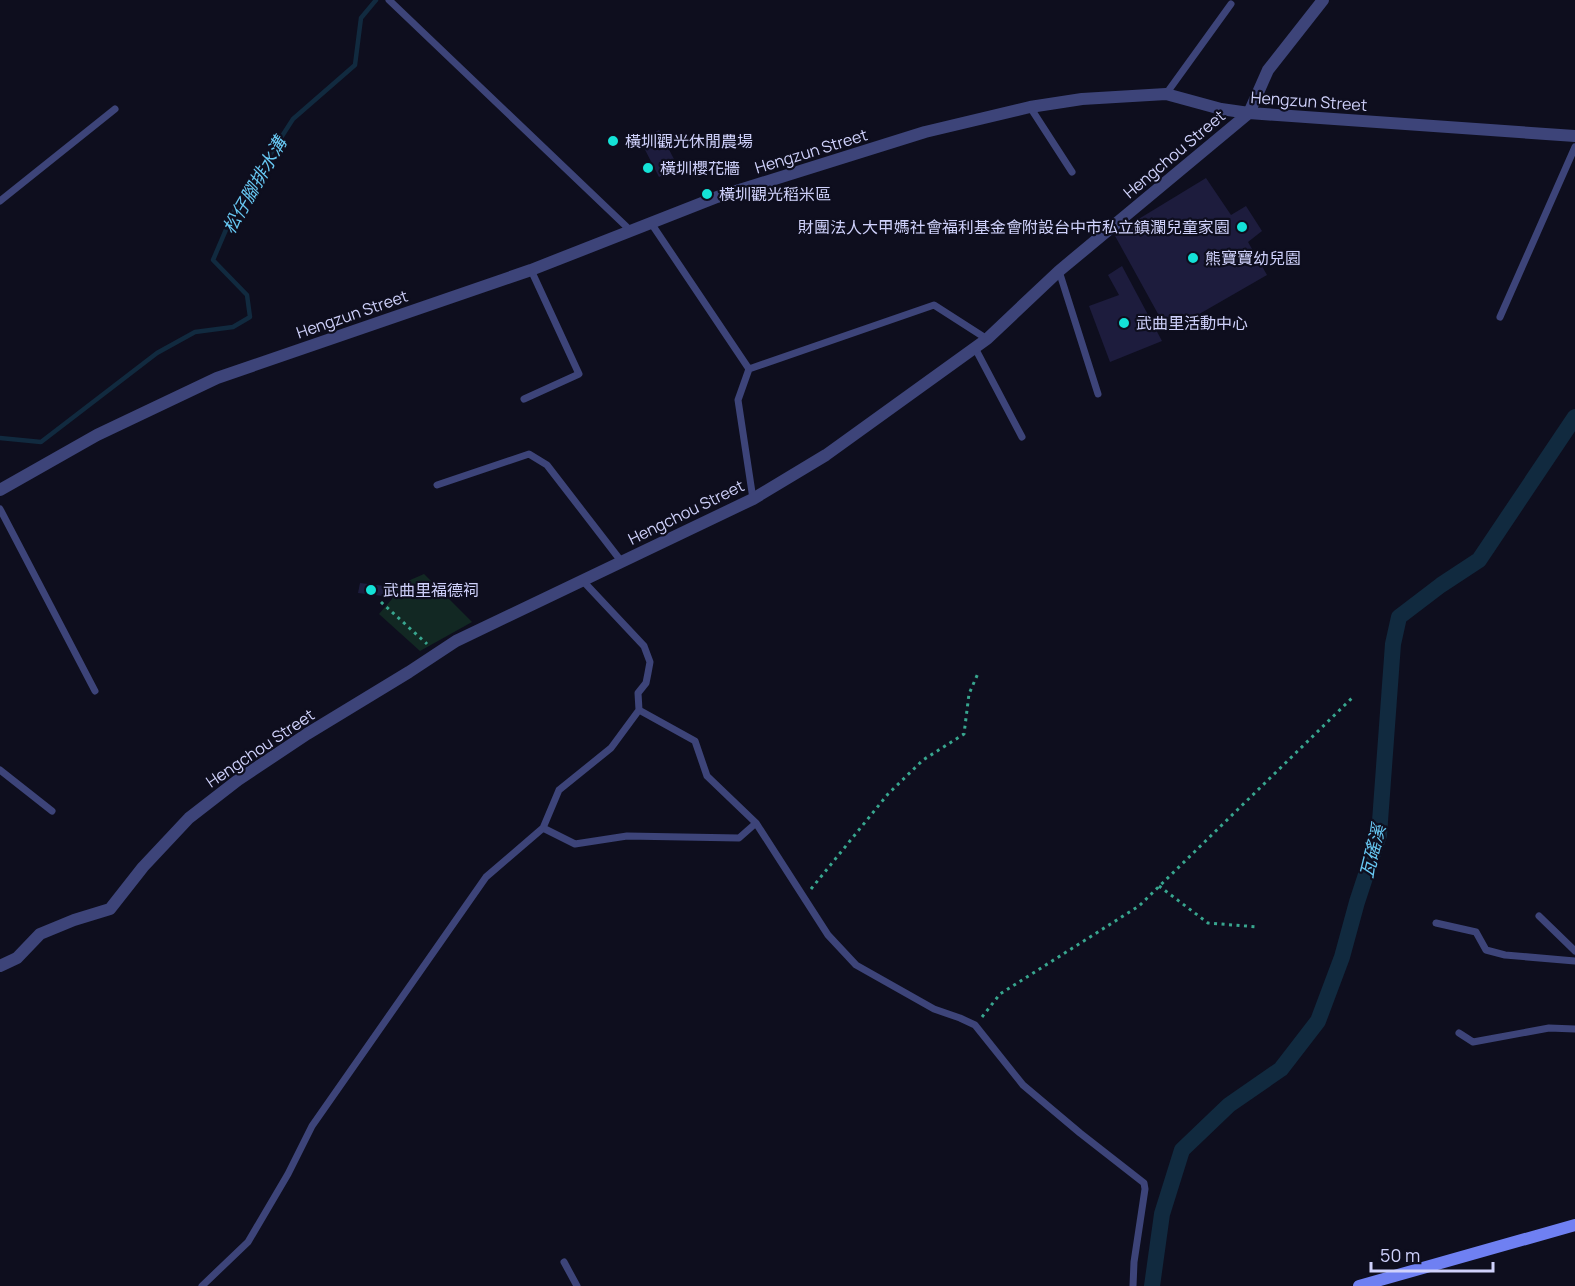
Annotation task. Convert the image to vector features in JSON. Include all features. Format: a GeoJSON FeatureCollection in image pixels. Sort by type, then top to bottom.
{"type":"FeatureCollection","features":[{"type":"Feature","properties":{"kind":"main road"},"geometry":{"type":"LineString","coordinates":[[1359,1286],[1575,1225]]}},
{"type":"Feature","properties":{"kind":"street","name":"Hengchou Street"},"geometry":{"type":"LineString","coordinates":[[0,966],[17,958],[40,934],[110,909],[143,867],[189,818],[238,780],[307,734],[456,641],[753,499],[826,455],[975,348],[1059,271],[1249,113],[1268,70],[1323,0]]}},
{"type":"Feature","properties":{"kind":"street","name":"Hengzun Street"},"geometry":{"type":"LineString","coordinates":[[0,490],[98,435],[217,378],[531,270],[717,197],[925,132],[1030,107],[1082,99],[1166,94],[1221,109],[1249,113],[1575,136]]}},
{"type":"Feature","properties":{"kind":"lane"},"geometry":{"type":"LineString","coordinates":[[390,0],[631,231]]}},
{"type":"Feature","properties":{"kind":"lane"},"geometry":{"type":"LineString","coordinates":[[1166,94],[1231,3]]}},
{"type":"Feature","properties":{"kind":"lane"},"geometry":{"type":"LineString","coordinates":[[1030,107],[1072,171]]}},
{"type":"Feature","properties":{"kind":"lane"},"geometry":{"type":"LineString","coordinates":[[0,201],[115,109]]}},
{"type":"Feature","properties":{"kind":"lane"},"geometry":{"type":"LineString","coordinates":[[1500,316],[1575,147]]}},
{"type":"Feature","properties":{"kind":"lane"},"geometry":{"type":"LineString","coordinates":[[651,223],[749,369]]}},
{"type":"Feature","properties":{"kind":"lane"},"geometry":{"type":"LineString","coordinates":[[524,399],[579,374],[531,270]]}},
{"type":"Feature","properties":{"kind":"lane"},"geometry":{"type":"LineString","coordinates":[[1059,271],[1098,393]]}},
{"type":"Feature","properties":{"kind":"lane"},"geometry":{"type":"LineString","coordinates":[[749,369],[934,305],[987,339]]}},
{"type":"Feature","properties":{"kind":"lane"},"geometry":{"type":"LineString","coordinates":[[975,348],[1022,437]]}},
{"type":"Feature","properties":{"kind":"lane"},"geometry":{"type":"LineString","coordinates":[[749,369],[738,400],[753,499]]}},
{"type":"Feature","properties":{"kind":"lane"},"geometry":{"type":"LineString","coordinates":[[437,484],[529,454],[547,465],[621,561]]}},
{"type":"Feature","properties":{"kind":"lane"},"geometry":{"type":"LineString","coordinates":[[0,508],[95,691]]}},
{"type":"Feature","properties":{"kind":"lane"},"geometry":{"type":"LineString","coordinates":[[202,1286],[248,1242],[288,1174],[312,1126],[486,877],[543,828],[559,790],[611,748],[639,710],[638,693],[646,683],[650,662],[644,646],[583,581]]}},
{"type":"Feature","properties":{"kind":"lane"},"geometry":{"type":"LineString","coordinates":[[639,710],[695,741],[707,776],[756,823],[828,935],[856,965],[934,1009],[975,1025],[1023,1084],[1080,1133],[1144,1183],[1133,1286]]}},
{"type":"Feature","properties":{"kind":"lane"},"geometry":{"type":"LineString","coordinates":[[0,770],[52,811]]}},
{"type":"Feature","properties":{"kind":"lane"},"geometry":{"type":"LineString","coordinates":[[543,828],[575,844],[627,836],[739,838],[756,823]]}},
{"type":"Feature","properties":{"kind":"lane"},"geometry":{"type":"LineString","coordinates":[[1539,916],[1575,951]]}},
{"type":"Feature","properties":{"kind":"lane"},"geometry":{"type":"LineString","coordinates":[[1437,923],[1476,932],[1486,950],[1505,955],[1575,961]]}},
{"type":"Feature","properties":{"kind":"lane"},"geometry":{"type":"LineString","coordinates":[[1459,1033],[1473,1042],[1549,1028],[1575,1029]]}},
{"type":"Feature","properties":{"kind":"lane"},"geometry":{"type":"LineString","coordinates":[[564,1262],[577,1286]]}},
{"type":"Feature","properties":{"kind":"path"},"geometry":{"type":"LineString","coordinates":[[381,602],[437,653]]}},
{"type":"Feature","properties":{"kind":"path"},"geometry":{"type":"LineString","coordinates":[[804,897],[895,787],[922,760],[964,734],[969,694],[979,670]]}},
{"type":"Feature","properties":{"kind":"path"},"geometry":{"type":"LineString","coordinates":[[975,1025],[1000,994],[1138,906],[1353,698]]}},
{"type":"Feature","properties":{"kind":"path"},"geometry":{"type":"LineString","coordinates":[[1159,886],[1208,923],[1258,927]]}},
{"type":"Feature","properties":{"kind":"green space"},"geometry":{"type":"Polygon","coordinates":[[[424,574],[472,622],[420,651],[379,614],[392,599],[394,587],[424,574]]]}},
{"type":"Feature","properties":{"kind":"building"},"geometry":{"type":"Polygon","coordinates":[[[659,130],[678,167],[659,177],[640,140],[659,130]]]}},
{"type":"Feature","properties":{"kind":"building","name":"熊寶寶幼兒園"},"geometry":{"type":"Polygon","coordinates":[[[1206,178],[1231,215],[1246,206],[1262,231],[1248,242],[1267,275],[1168,332],[1114,234],[1206,178]]]}},
{"type":"Feature","properties":{"kind":"building","name":"武曲里活動中心"},"geometry":{"type":"Polygon","coordinates":[[[1122,266],[1162,341],[1110,362],[1089,306],[1119,295],[1108,275],[1122,266]]]}},
{"type":"Feature","properties":{"kind":"building","name":"武曲里福德祠"},"geometry":{"type":"Polygon","coordinates":[[[360,583],[385,586],[383,596],[358,593],[360,583]]]}},
{"type":"Feature","properties":{"kind":"waterway","name":"松仔腳排水溝"},"geometry":{"type":"LineString","coordinates":[[0,438],[41,442],[157,353],[195,332],[233,327],[250,317],[247,295],[213,260],[234,211],[293,119],[355,65],[361,18],[376,0]]}},
{"type":"Feature","properties":{"kind":"waterway","name":"瓦磘溪"},"geometry":{"type":"LineString","coordinates":[[1152,1286],[1162,1214],[1182,1150],[1229,1105],[1281,1069],[1318,1021],[1342,957],[1379,835],[1393,644],[1399,617],[1479,560],[1575,417]]}},
{"type":"Feature","properties":{"kind":"place","name":"橫圳觀光休閒農場"},"geometry":{"type":"Point","coordinates":[613,141]}},
{"type":"Feature","properties":{"kind":"place","name":"橫圳櫻花牆"},"geometry":{"type":"Point","coordinates":[648,168]}},
{"type":"Feature","properties":{"kind":"place","name":"橫圳觀光稻米區"},"geometry":{"type":"Point","coordinates":[707,194]}},
{"type":"Feature","properties":{"kind":"place","name":"財團法人大甲媽社會福利基金會附設台中市私立鎮瀾兒童家園"},"geometry":{"type":"Point","coordinates":[1242,227]}},
{"type":"Feature","properties":{"kind":"place","name":"熊寶寶幼兒園"},"geometry":{"type":"Point","coordinates":[1193,258]}},
{"type":"Feature","properties":{"kind":"place","name":"武曲里活動中心"},"geometry":{"type":"Point","coordinates":[1124,323]}},
{"type":"Feature","properties":{"kind":"place","name":"武曲里福德祠"},"geometry":{"type":"Point","coordinates":[371,590]}}]}
